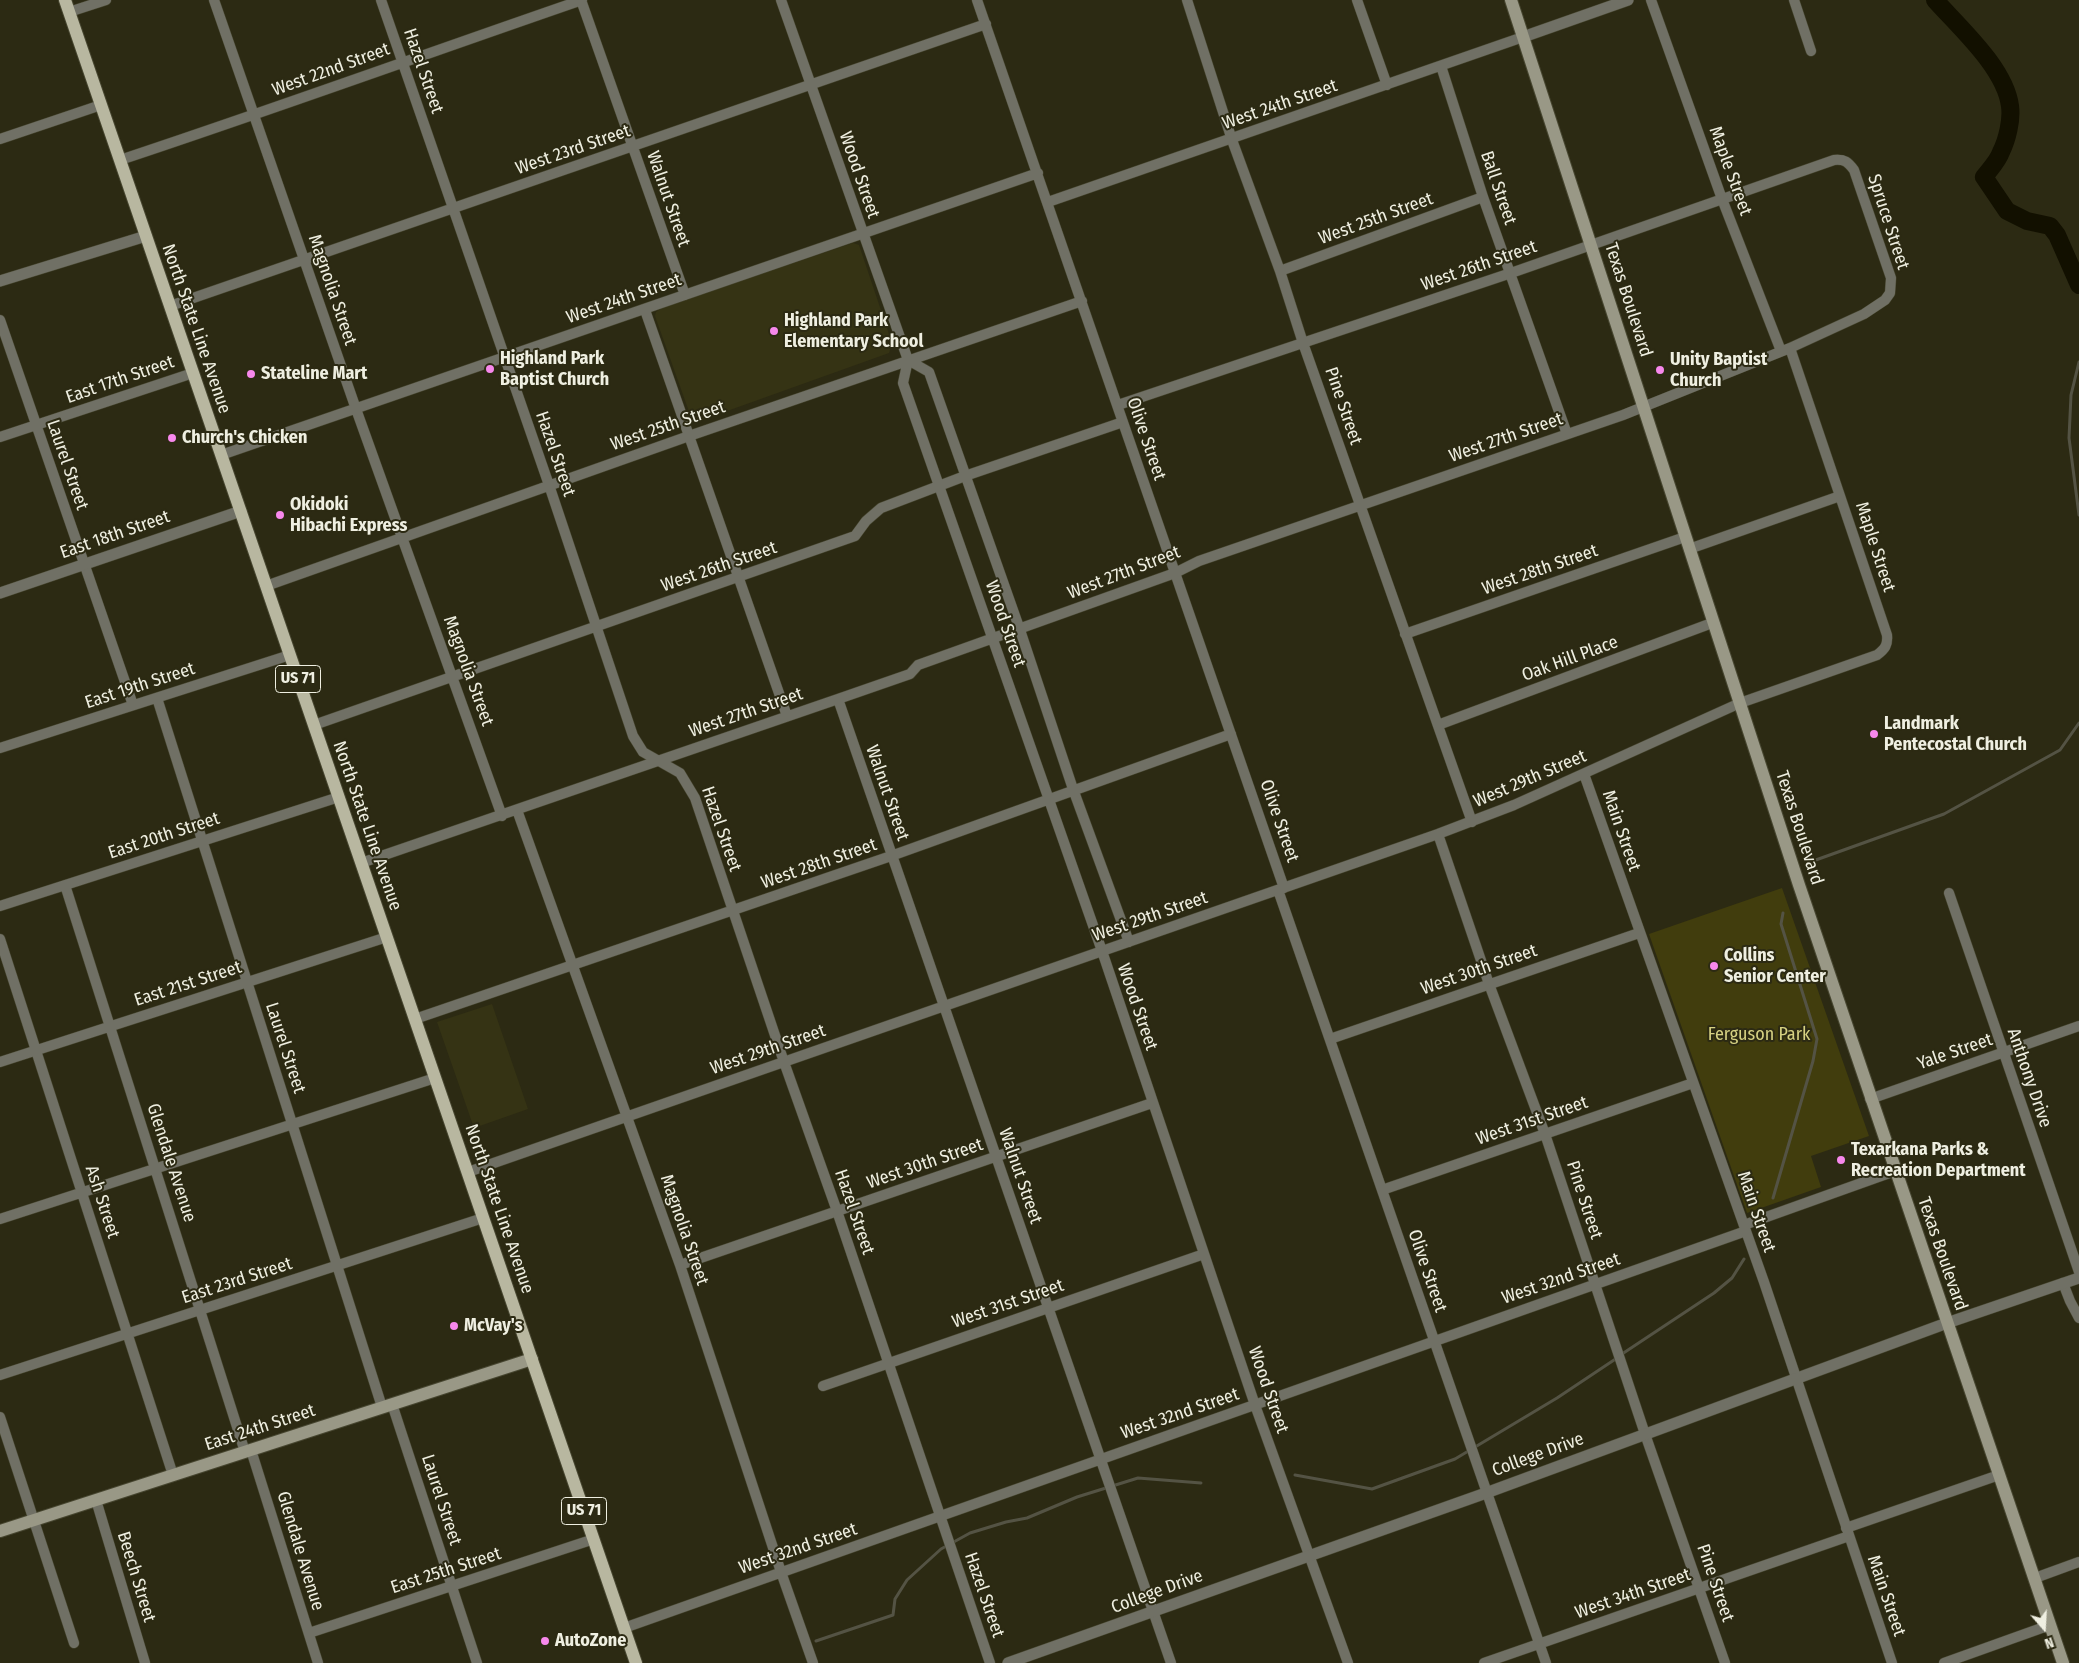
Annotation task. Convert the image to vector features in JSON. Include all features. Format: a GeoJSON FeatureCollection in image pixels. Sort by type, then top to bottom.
{"type":"FeatureCollection","features":[{"type":"Feature","properties":{"kind":"main road","name":"Texas Boulevard"},"geometry":{"type":"LineString","coordinates":[[1511,0],[1644,406],[1712,623],[1870,1099],[2063,1663]]}},
{"type":"Feature","properties":{"kind":"main road","name":"North State Line Avenue"},"geometry":{"type":"LineString","coordinates":[[67,6],[636,1663]]}},
{"type":"Feature","properties":{"kind":"main road","name":"East 24th Street"},"geometry":{"type":"LineString","coordinates":[[0,1531],[532,1359]]}},
{"type":"Feature","properties":{"kind":"street"},"geometry":{"type":"LineString","coordinates":[[67,6],[106,0]]}},
{"type":"Feature","properties":{"kind":"street","name":"Magnolia Street"},"geometry":{"type":"LineString","coordinates":[[214,0],[356,409],[502,816]]}},
{"type":"Feature","properties":{"kind":"street","name":"Hazel Street"},"geometry":{"type":"LineString","coordinates":[[381,0],[634,736],[644,752],[680,773],[695,798],[990,1663]]}},
{"type":"Feature","properties":{"kind":"street","name":"West 22nd Street"},"geometry":{"type":"LineString","coordinates":[[120,160],[581,0]]}},
{"type":"Feature","properties":{"kind":"street","name":"Walnut Street"},"geometry":{"type":"LineString","coordinates":[[581,0],[685,295]]}},
{"type":"Feature","properties":{"kind":"street","name":"Wood Street"},"geometry":{"type":"LineString","coordinates":[[781,0],[908,360],[903,383],[1102,951],[1255,1405],[1348,1663]]}},
{"type":"Feature","properties":{"kind":"street","name":"Olive Street"},"geometry":{"type":"LineString","coordinates":[[977,0],[1231,734],[1330,1039],[1546,1663]]}},
{"type":"Feature","properties":{"kind":"street","name":"Pine Street"},"geometry":{"type":"LineString","coordinates":[[1187,0],[1232,140],[1280,271],[1303,343],[1472,822]]}},
{"type":"Feature","properties":{"kind":"street"},"geometry":{"type":"LineString","coordinates":[[1357,0],[1387,85]]}},
{"type":"Feature","properties":{"kind":"street"},"geometry":{"type":"LineString","coordinates":[[1523,38],[1628,0]]}},
{"type":"Feature","properties":{"kind":"street","name":"Maple Street"},"geometry":{"type":"LineString","coordinates":[[1651,0],[1722,199],[1786,349],[1840,496],[1887,635],[1885,649],[1877,655],[1834,668]]}},
{"type":"Feature","properties":{"kind":"street"},"geometry":{"type":"LineString","coordinates":[[1794,0],[1811,51]]}},
{"type":"Feature","properties":{"kind":"street","name":"West 23rd Street"},"geometry":{"type":"LineString","coordinates":[[170,306],[986,24]]}},
{"type":"Feature","properties":{"kind":"street","name":"West 24th Street"},"geometry":{"type":"LineString","coordinates":[[1048,202],[1523,38]]}},
{"type":"Feature","properties":{"kind":"street","name":"Ball Street"},"geometry":{"type":"LineString","coordinates":[[1441,66],[1483,197],[1566,434]]}},
{"type":"Feature","properties":{"kind":"street"},"geometry":{"type":"LineString","coordinates":[[0,140],[101,105]]}},
{"type":"Feature","properties":{"kind":"street","name":"West 26th Street"},"geometry":{"type":"LineString","coordinates":[[1118,405],[1511,273],[1834,160],[1849,162]]}},
{"type":"Feature","properties":{"kind":"street","name":"Spruce Street"},"geometry":{"type":"LineString","coordinates":[[1849,162],[1854,170],[1891,278],[1890,293]]}},
{"type":"Feature","properties":{"kind":"street","name":"West 24th Street"},"geometry":{"type":"LineString","coordinates":[[221,455],[1038,173]]}},
{"type":"Feature","properties":{"kind":"street","name":"West 25th Street"},"geometry":{"type":"LineString","coordinates":[[1280,271],[1483,197]]}},
{"type":"Feature","properties":{"kind":"street"},"geometry":{"type":"LineString","coordinates":[[1,278],[146,236]]}},
{"type":"Feature","properties":{"kind":"street","name":"West 27th Street"},"geometry":{"type":"LineString","coordinates":[[361,863],[910,674],[918,666],[1175,573],[1199,561],[1644,406],[1786,349],[1864,314],[1885,300],[1890,293]]}},
{"type":"Feature","properties":{"kind":"street","name":"West 25th Street"},"geometry":{"type":"LineString","coordinates":[[266,586],[689,436],[1082,301]]}},
{"type":"Feature","properties":{"kind":"street"},"geometry":{"type":"LineString","coordinates":[[645,310],[788,716]]}},
{"type":"Feature","properties":{"kind":"street","name":"Laurel Street"},"geometry":{"type":"LineString","coordinates":[[0,320],[133,705]]}},
{"type":"Feature","properties":{"kind":"street","name":"Wood Street"},"geometry":{"type":"LineString","coordinates":[[908,360],[929,372],[1020,630],[1073,789],[1129,942]]}},
{"type":"Feature","properties":{"kind":"street","name":"East 17th Street"},"geometry":{"type":"LineString","coordinates":[[0,437],[193,373]]}},
{"type":"Feature","properties":{"kind":"street","name":"West 26th Street"},"geometry":{"type":"LineString","coordinates":[[314,725],[855,536],[866,521],[881,508],[965,476],[1123,422]]}},
{"type":"Feature","properties":{"kind":"street","name":"West 28th Street"},"geometry":{"type":"LineString","coordinates":[[1405,634],[1840,496]]}},
{"type":"Feature","properties":{"kind":"street","name":"East 18th Street"},"geometry":{"type":"LineString","coordinates":[[0,594],[240,511]]}},
{"type":"Feature","properties":{"kind":"street","name":"Oak Hill Place"},"geometry":{"type":"LineString","coordinates":[[1438,725],[1712,623]]}},
{"type":"Feature","properties":{"kind":"street","name":"East 19th Street"},"geometry":{"type":"LineString","coordinates":[[0,748],[290,655]]}},
{"type":"Feature","properties":{"kind":"street","name":"West 29th Street"},"geometry":{"type":"LineString","coordinates":[[468,1172],[1472,822],[1584,774],[1740,703],[1834,668]]}},
{"type":"Feature","properties":{"kind":"street","name":"Laurel Street"},"geometry":{"type":"LineString","coordinates":[[157,698],[337,1266],[452,1586],[477,1663]]}},
{"type":"Feature","properties":{"kind":"street","name":"Walnut Street"},"geometry":{"type":"LineString","coordinates":[[838,699],[997,1156],[1170,1663]]}},
{"type":"Feature","properties":{"kind":"street","name":"West 28th Street"},"geometry":{"type":"LineString","coordinates":[[415,1019],[892,856],[1073,789],[1231,734]]}},
{"type":"Feature","properties":{"kind":"street","name":"Main Street"},"geometry":{"type":"LineString","coordinates":[[1584,774],[1797,1378],[1892,1663]]}},
{"type":"Feature","properties":{"kind":"street","name":"East 20th Street"},"geometry":{"type":"LineString","coordinates":[[0,906],[339,797]]}},
{"type":"Feature","properties":{"kind":"street","name":"Magnolia Street"},"geometry":{"type":"LineString","coordinates":[[518,810],[680,1265],[781,1572],[813,1663]]}},
{"type":"Feature","properties":{"kind":"street","name":"Pine Street"},"geometry":{"type":"LineString","coordinates":[[1438,834],[1489,984],[1545,1134],[1594,1285],[1725,1663]]}},
{"type":"Feature","properties":{"kind":"street","name":"Glendale Avenue"},"geometry":{"type":"LineString","coordinates":[[65,885],[200,1310],[318,1663]]}},
{"type":"Feature","properties":{"kind":"street","name":"Anthony Drive"},"geometry":{"type":"LineString","coordinates":[[1949,893],[2079,1272]]}},
{"type":"Feature","properties":{"kind":"street","name":"West 30th Street"},"geometry":{"type":"LineString","coordinates":[[1330,1039],[1639,932]]}},
{"type":"Feature","properties":{"kind":"street","name":"East 21st Street"},"geometry":{"type":"LineString","coordinates":[[0,1062],[387,938]]}},
{"type":"Feature","properties":{"kind":"street","name":"Ash Street"},"geometry":{"type":"LineString","coordinates":[[0,939],[173,1475]]}},
{"type":"Feature","properties":{"kind":"street","name":"Yale Street"},"geometry":{"type":"LineString","coordinates":[[1870,1099],[2079,1026]]}},
{"type":"Feature","properties":{"kind":"street"},"geometry":{"type":"LineString","coordinates":[[0,1219],[435,1078]]}},
{"type":"Feature","properties":{"kind":"street","name":"West 31st Street"},"geometry":{"type":"LineString","coordinates":[[1382,1190],[1693,1082]]}},
{"type":"Feature","properties":{"kind":"street","name":"West 30th Street"},"geometry":{"type":"LineString","coordinates":[[680,1265],[1152,1103]]}},
{"type":"Feature","properties":{"kind":"street","name":"West 32nd Street"},"geometry":{"type":"LineString","coordinates":[[624,1628],[1594,1285],[1895,1171]]}},
{"type":"Feature","properties":{"kind":"street","name":"East 23rd Street"},"geometry":{"type":"LineString","coordinates":[[0,1375],[484,1218]]}},
{"type":"Feature","properties":{"kind":"street","name":"West 31st Street"},"geometry":{"type":"LineString","coordinates":[[823,1386],[1204,1254]]}},
{"type":"Feature","properties":{"kind":"street","name":"College Drive"},"geometry":{"type":"LineString","coordinates":[[1008,1663],[1486,1493],[1947,1323],[2079,1278]]}},
{"type":"Feature","properties":{"kind":"street"},"geometry":{"type":"LineString","coordinates":[[2063,1283],[2079,1318]]}},
{"type":"Feature","properties":{"kind":"street"},"geometry":{"type":"LineString","coordinates":[[0,1416],[74,1643]]}},
{"type":"Feature","properties":{"kind":"street","name":"West 34th Street"},"geometry":{"type":"LineString","coordinates":[[1484,1663],[1700,1588],[1999,1474]]}},
{"type":"Feature","properties":{"kind":"street","name":"Beech Street"},"geometry":{"type":"LineString","coordinates":[[96,1500],[145,1663]]}},
{"type":"Feature","properties":{"kind":"street","name":"East 25th Street"},"geometry":{"type":"LineString","coordinates":[[309,1633],[594,1539]]}},
{"type":"Feature","properties":{"kind":"street"},"geometry":{"type":"LineString","coordinates":[[2035,1578],[2079,1562]]}},
{"type":"Feature","properties":{"kind":"street"},"geometry":{"type":"LineString","coordinates":[[1944,1663],[2050,1625]]}},
{"type":"Feature","properties":{"kind":"shaded area","name":"Highland Park Elementary School"},"geometry":{"type":"Polygon","coordinates":[[[853,243],[859,245],[892,343],[889,353],[702,420],[692,420],[655,316],[656,312],[663,307],[853,243]]]}},
{"type":"Feature","properties":{"kind":"shaded area"},"geometry":{"type":"Polygon","coordinates":[[[492,1004],[528,1109],[474,1128],[437,1022],[492,1004]]]}},
{"type":"Feature","properties":{"kind":"green space","name":"Ferguson Park"},"geometry":{"type":"Polygon","coordinates":[[[1782,888],[1869,1136],[1811,1156],[1821,1187],[1747,1213],[1649,934],[1782,888]]]}},
{"type":"Feature","properties":{"kind":"waterway"},"geometry":{"type":"LineString","coordinates":[[1935,0],[1991,63],[2000,77],[2010,106],[2010,124],[2003,147],[1998,159],[1984,177],[2007,211],[2027,221],[2050,226],[2057,235],[2079,285]]}},
{"type":"Feature","properties":{"kind":"waterway"},"geometry":{"type":"LineString","coordinates":[[2079,362],[2071,395],[2069,438],[2079,515]]}},
{"type":"Feature","properties":{"kind":"waterway"},"geometry":{"type":"LineString","coordinates":[[1813,861],[1944,814],[2060,750],[2079,723]]}},
{"type":"Feature","properties":{"kind":"waterway"},"geometry":{"type":"LineString","coordinates":[[1773,1198],[1813,1061],[1817,1039],[1781,924],[1783,913]]}},
{"type":"Feature","properties":{"kind":"waterway"},"geometry":{"type":"LineString","coordinates":[[1622,1354],[1714,1293],[1732,1278],[1744,1259]]}},
{"type":"Feature","properties":{"kind":"waterway"},"geometry":{"type":"LineString","coordinates":[[1295,1475],[1372,1489],[1455,1459],[1557,1398],[1617,1358]]}},
{"type":"Feature","properties":{"kind":"waterway"},"geometry":{"type":"LineString","coordinates":[[816,1641],[893,1615],[895,1599],[907,1580],[941,1549],[970,1533],[1027,1518],[1077,1497],[1138,1478],[1201,1483]]}},
{"type":"Feature","properties":{"kind":"place","name":"Highland Park Elementary School"},"geometry":{"type":"Point","coordinates":[774,331]}},
{"type":"Feature","properties":{"kind":"place","name":"Highland Park Baptist Church"},"geometry":{"type":"Point","coordinates":[490,369]}},
{"type":"Feature","properties":{"kind":"place","name":"Unity Baptist Church"},"geometry":{"type":"Point","coordinates":[1660,370]}},
{"type":"Feature","properties":{"kind":"place","name":"Stateline Mart"},"geometry":{"type":"Point","coordinates":[251,374]}},
{"type":"Feature","properties":{"kind":"place","name":"Church's Chicken"},"geometry":{"type":"Point","coordinates":[172,438]}},
{"type":"Feature","properties":{"kind":"place","name":"Okidoki Hibachi Express"},"geometry":{"type":"Point","coordinates":[280,515]}},
{"type":"Feature","properties":{"kind":"place","name":"Landmark Pentecostal Church"},"geometry":{"type":"Point","coordinates":[1874,734]}},
{"type":"Feature","properties":{"kind":"place","name":"Collins Senior Center"},"geometry":{"type":"Point","coordinates":[1714,966]}},
{"type":"Feature","properties":{"kind":"place","name":"Texarkana Parks & Recreation Department"},"geometry":{"type":"Point","coordinates":[1841,1160]}},
{"type":"Feature","properties":{"kind":"place","name":"McVay's"},"geometry":{"type":"Point","coordinates":[454,1326]}},
{"type":"Feature","properties":{"kind":"place","name":"AutoZone"},"geometry":{"type":"Point","coordinates":[545,1641]}}]}
